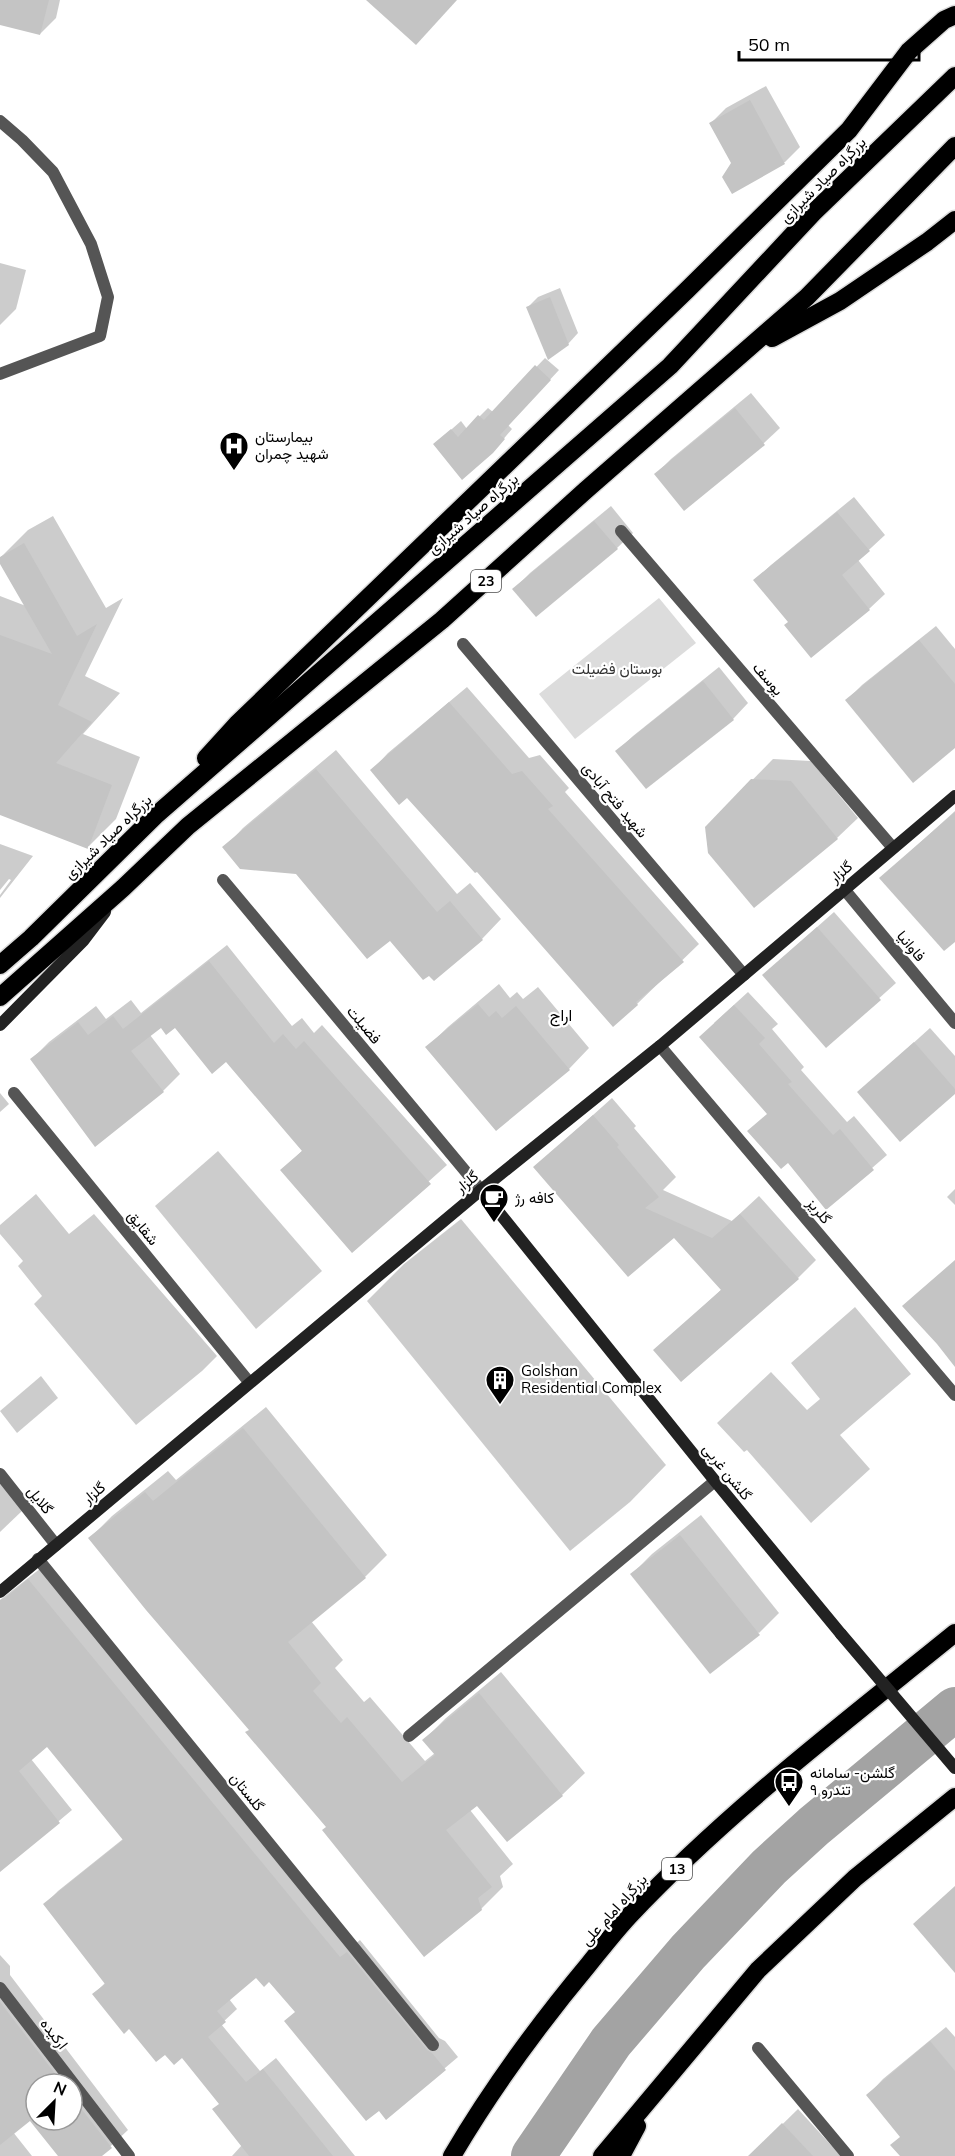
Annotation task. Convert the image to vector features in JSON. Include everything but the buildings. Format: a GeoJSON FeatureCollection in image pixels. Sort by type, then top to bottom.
{"type":"FeatureCollection","features":[{"type":"Feature","properties":{"kind":"highway"},"geometry":{"type":"LineString","coordinates":[[155,816],[237,724],[849,130],[909,51],[944,20],[955,15]]}},
{"type":"Feature","properties":{"kind":"highway","name":"بزرگراه صیاد شیرازی"},"geometry":{"type":"LineString","coordinates":[[0,964],[32,938],[155,816],[670,366],[813,213],[955,76]]}},
{"type":"Feature","properties":{"kind":"highway","name":"23"},"geometry":{"type":"LineString","coordinates":[[0,997],[123,888],[188,826],[442,620],[586,490],[807,297],[955,146]]}},
{"type":"Feature","properties":{"kind":"highway"},"geometry":{"type":"LineString","coordinates":[[741,354],[840,301],[927,242],[955,220]]}},
{"type":"Feature","properties":{"kind":"highway","name":"بزرگراه امام علی"},"geometry":{"type":"LineString","coordinates":[[452,2156],[473,2120],[555,2004],[629,1916],[703,1844],[782,1773],[955,1633]]}},
{"type":"Feature","properties":{"kind":"highway"},"geometry":{"type":"LineString","coordinates":[[602,2156],[758,1970],[855,1878],[955,1797]]}},
{"type":"Feature","properties":{"kind":"highway"},"geometry":{"type":"LineString","coordinates":[[621,2156],[652,2094]]}},
{"type":"Feature","properties":{"kind":"main road","name":"گلزار"},"geometry":{"type":"LineString","coordinates":[[0,1592],[481,1190],[660,1046],[955,796]]}},
{"type":"Feature","properties":{"kind":"main road"},"geometry":{"type":"LineString","coordinates":[[0,1025],[83,942],[123,888]]}},
{"type":"Feature","properties":{"kind":"main road"},"geometry":{"type":"LineString","coordinates":[[0,952],[32,938]]}},
{"type":"Feature","properties":{"kind":"main road","name":"گلشن غربی"},"geometry":{"type":"LineString","coordinates":[[481,1190],[841,1634],[955,1768]]}},
{"type":"Feature","properties":{"kind":"street"},"geometry":{"type":"LineString","coordinates":[[0,121],[53,171],[91,244],[108,297],[100,336],[0,374]]}},
{"type":"Feature","properties":{"kind":"street","name":"یوسف"},"geometry":{"type":"LineString","coordinates":[[621,531],[893,848]]}},
{"type":"Feature","properties":{"kind":"street","name":"شهید فتح آبادی"},"geometry":{"type":"LineString","coordinates":[[463,644],[744,975]]}},
{"type":"Feature","properties":{"kind":"street","name":"فضیلت"},"geometry":{"type":"LineString","coordinates":[[223,880],[481,1190]]}},
{"type":"Feature","properties":{"kind":"street","name":"فاوانیا"},"geometry":{"type":"LineString","coordinates":[[844,889],[955,1023]]}},
{"type":"Feature","properties":{"kind":"street","name":"گلریز"},"geometry":{"type":"LineString","coordinates":[[660,1046],[955,1395]]}},
{"type":"Feature","properties":{"kind":"street","name":"شقایق"},"geometry":{"type":"LineString","coordinates":[[14,1093],[249,1382]]}},
{"type":"Feature","properties":{"kind":"street","name":"گلایل"},"geometry":{"type":"LineString","coordinates":[[0,1474],[56,1545]]}},
{"type":"Feature","properties":{"kind":"street"},"geometry":{"type":"LineString","coordinates":[[409,1736],[716,1481]]}},
{"type":"Feature","properties":{"kind":"street","name":"گلستان"},"geometry":{"type":"LineString","coordinates":[[38,1559],[433,2045]]}},
{"type":"Feature","properties":{"kind":"street","name":"ارکیده"},"geometry":{"type":"LineString","coordinates":[[0,1988],[129,2156]]}},
{"type":"Feature","properties":{"kind":"street"},"geometry":{"type":"LineString","coordinates":[[758,2048],[848,2156]]}},
{"type":"Feature","properties":{"kind":"green space","name":"بوستان فضیلت"},"geometry":{"type":"Polygon","coordinates":[[[659,598],[696,643],[575,739],[539,694],[659,598]]]}},
{"type":"Feature","properties":{"kind":"waterway"},"geometry":{"type":"LineString","coordinates":[[533,2156],[611,2042],[688,1952],[769,1867],[814,1826],[955,1709]]}},
{"type":"Feature","properties":{"kind":"place","name":"بیمارستان شهید چمران"},"geometry":{"type":"Point","coordinates":[234,472]}},
{"type":"Feature","properties":{"kind":"place","name":"کافه رژ"},"geometry":{"type":"Point","coordinates":[494,1224]}},
{"type":"Feature","properties":{"kind":"place","name":"Golshan Residential Complex"},"geometry":{"type":"Point","coordinates":[500,1406]}},
{"type":"Feature","properties":{"kind":"place","name":"گلشن- سامانه ۹ تندرو"},"geometry":{"type":"Point","coordinates":[789,1808]}},
{"type":"Feature","properties":{"kind":"district","name":"اراج"},"geometry":{"type":"Point","coordinates":[561,1015]}}]}
